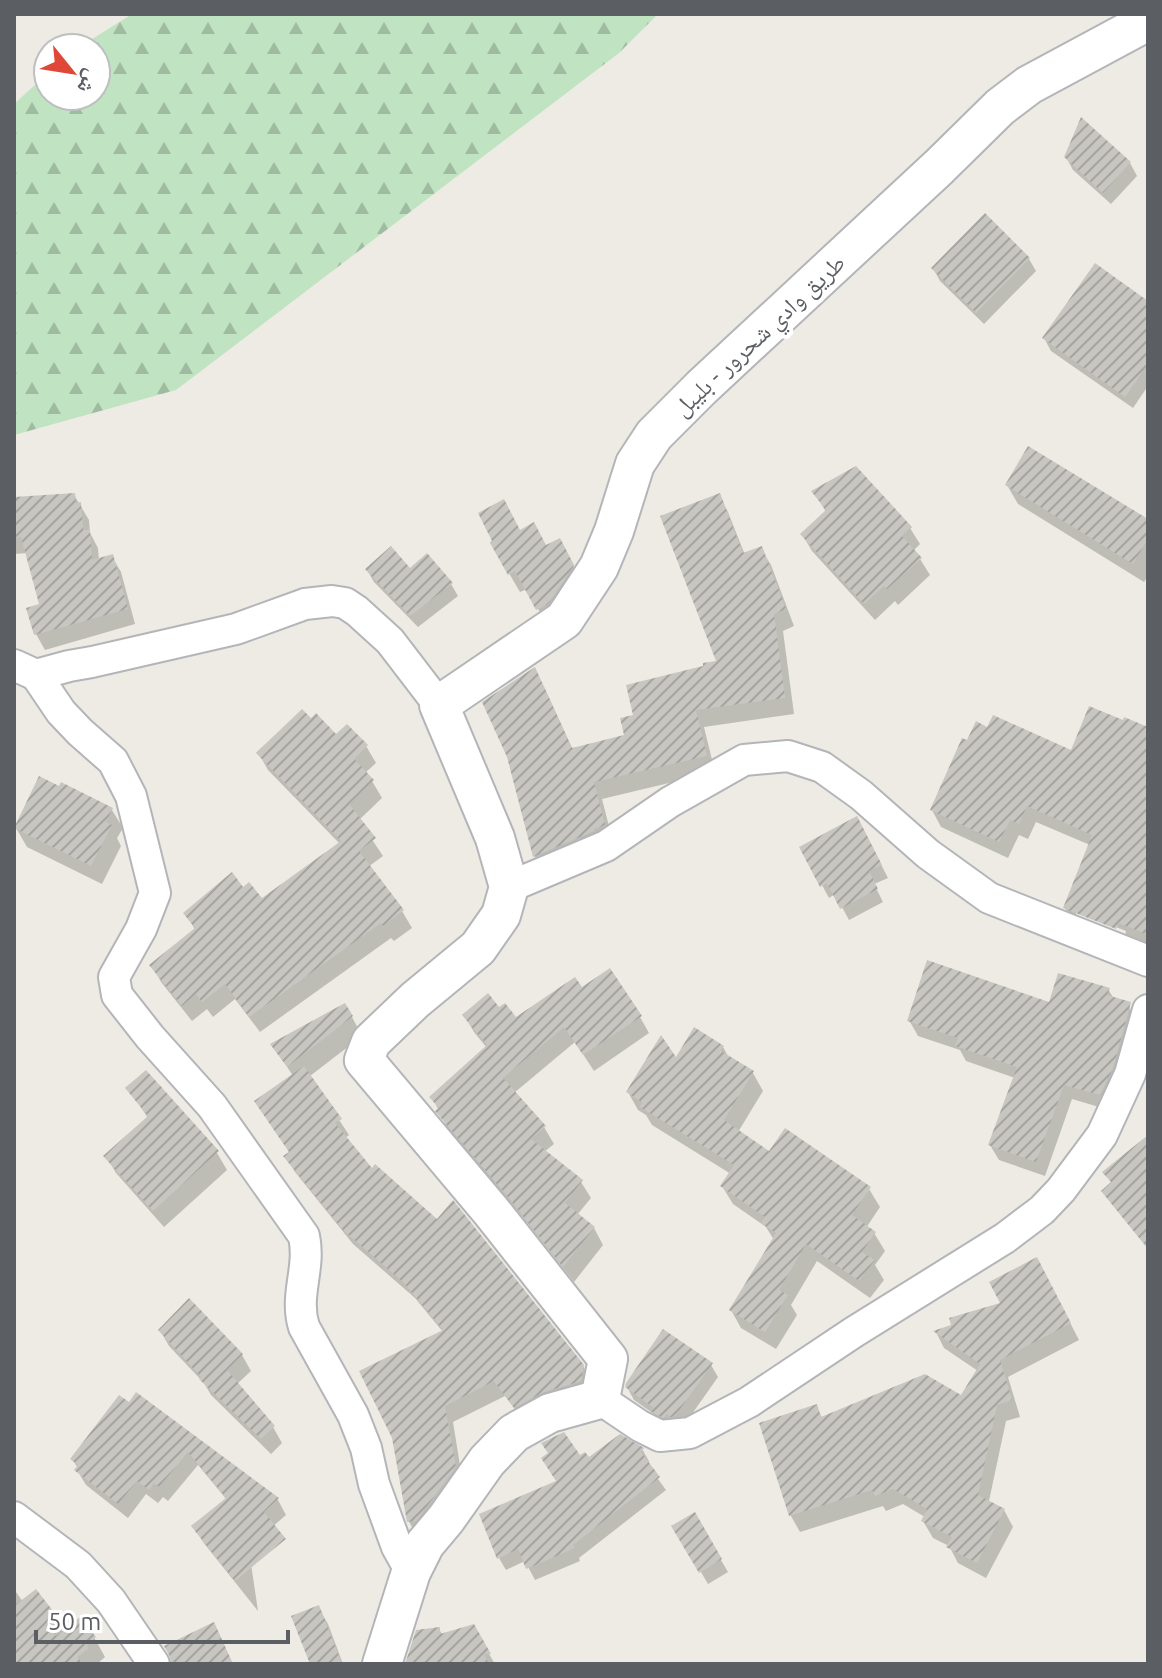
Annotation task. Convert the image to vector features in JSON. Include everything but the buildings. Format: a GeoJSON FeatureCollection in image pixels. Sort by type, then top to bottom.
{"type":"FeatureCollection","features":[{"type":"Feature","properties":{"kind":"street","name":"طريق وادي شحرور - بليبل"},"geometry":{"type":"LineString","coordinates":[[439,705],[564,620],[599,567],[640,454],[654,435],[702,387],[1014,95],[1148,21]]}},
{"type":"Feature","properties":{"kind":"street"},"geometry":{"type":"LineString","coordinates":[[25,670],[92,662],[236,629],[305,604],[332,601],[345,603],[357,611],[390,641],[439,705],[495,838],[509,887],[501,915],[478,948],[415,1000],[371,1042],[364,1060],[491,1211],[608,1359],[600,1399]]}},
{"type":"Feature","properties":{"kind":"street"},"geometry":{"type":"LineString","coordinates":[[25,670],[80,732],[113,761],[131,796],[155,893],[141,929],[114,977],[117,995],[212,1106],[304,1236],[307,1262],[300,1313],[304,1327],[353,1415],[397,1547],[411,1572]]}},
{"type":"Feature","properties":{"kind":"street"},"geometry":{"type":"LineString","coordinates":[[509,887],[606,846],[670,802],[744,760],[788,756],[822,767],[861,795],[928,854],[989,898],[1148,961]]}},
{"type":"Feature","properties":{"kind":"street"},"geometry":{"type":"LineString","coordinates":[[382,1664],[411,1572],[425,1544],[487,1461],[514,1433],[550,1413],[600,1399],[660,1436],[690,1433],[749,1402],[1005,1238],[1042,1210],[1061,1190],[1102,1135],[1130,1074],[1148,1010]]}},
{"type":"Feature","properties":{"kind":"street"},"geometry":{"type":"LineString","coordinates":[[14,1517],[78,1565],[111,1601],[154,1664]]}},
{"type":"Feature","properties":{"kind":"green space"},"geometry":{"type":"Polygon","coordinates":[[[132,14],[658,14],[619,53],[176,390],[14,435],[14,104],[32,88],[32,112],[112,112],[112,32],[103,32],[132,14]]]}}]}
